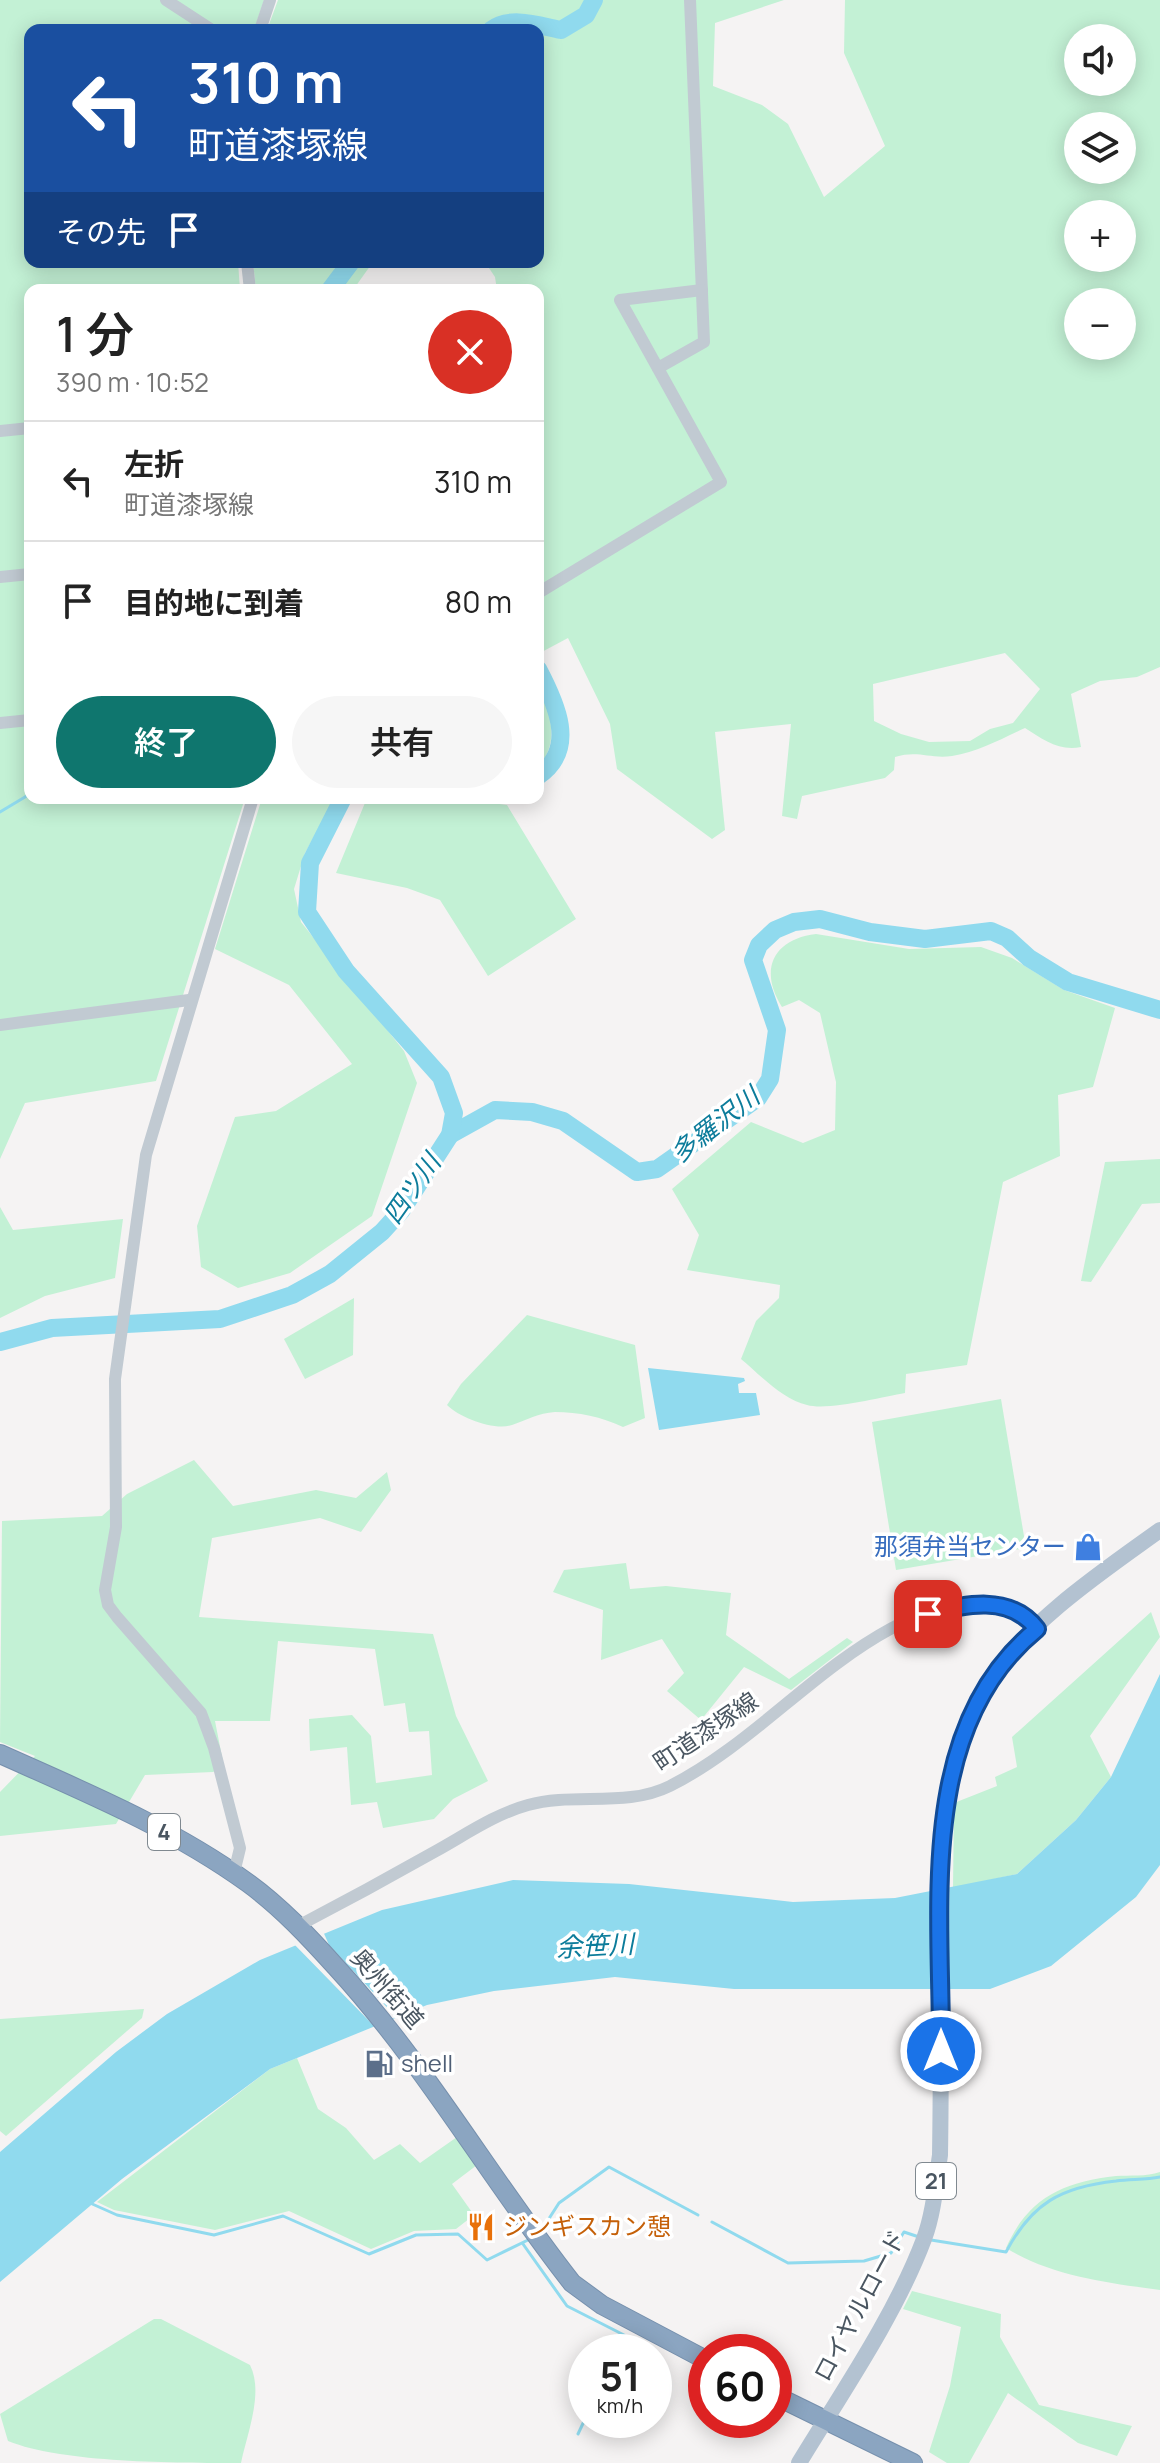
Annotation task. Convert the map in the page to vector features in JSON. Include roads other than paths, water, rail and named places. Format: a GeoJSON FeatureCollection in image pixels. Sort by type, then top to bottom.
{"type":"FeatureCollection","features":[{"type":"Feature","properties":{"kind":"highway","name":"奥州街道"},"geometry":{"type":"LineString","coordinates":[[0,1754],[123,1810],[234,1873],[304,1932],[387,2022],[572,2283],[602,2305],[688,2350]]}},
{"type":"Feature","properties":{"kind":"highway"},"geometry":{"type":"LineString","coordinates":[[792,2404],[913,2463]]}},
{"type":"Feature","properties":{"kind":"main road","name":"ロイヤルロード"},"geometry":{"type":"LineString","coordinates":[[799,2463],[883,2321],[924,2238],[940,2155],[942,1878],[949,1786],[965,1731],[992,1676],[1037,1629],[1160,1530]]}},
{"type":"Feature","properties":{"kind":"street"},"geometry":{"type":"LineString","coordinates":[[166,0],[203,24]]}},
{"type":"Feature","properties":{"kind":"street"},"geometry":{"type":"LineString","coordinates":[[262,24],[270,0]]}},
{"type":"Feature","properties":{"kind":"street"},"geometry":{"type":"LineString","coordinates":[[658,368],[704,342],[690,0]]}},
{"type":"Feature","properties":{"kind":"street"},"geometry":{"type":"LineString","coordinates":[[544,589],[721,482],[620,300],[702,290]]}},
{"type":"Feature","properties":{"kind":"street"},"geometry":{"type":"LineString","coordinates":[[0,431],[24,429]]}},
{"type":"Feature","properties":{"kind":"street"},"geometry":{"type":"LineString","coordinates":[[0,577],[24,575]]}},
{"type":"Feature","properties":{"kind":"street"},"geometry":{"type":"LineString","coordinates":[[0,723],[24,721]]}},
{"type":"Feature","properties":{"kind":"street"},"geometry":{"type":"LineString","coordinates":[[234,1873],[240,1848],[214,1748],[201,1713],[108,1605],[105,1590],[116,1527],[117,1354],[146,1155],[189,1000],[251,804]]}},
{"type":"Feature","properties":{"kind":"street"},"geometry":{"type":"LineString","coordinates":[[0,1025],[189,1000]]}},
{"type":"Feature","properties":{"kind":"street","name":"町道漆塚線"},"geometry":{"type":"LineString","coordinates":[[304,1932],[508,1813],[545,1801],[637,1796],[669,1786],[708,1763],[877,1638],[912,1618],[962,1605],[982,1604],[1018,1611],[1037,1629]]}},
{"type":"Feature","properties":{"kind":"water"},"geometry":{"type":"Polygon","coordinates":[[[648,1368],[744,1378],[745,1381],[738,1384],[739,1393],[756,1393],[760,1415],[659,1430],[648,1368]]]}},
{"type":"Feature","properties":{"kind":"water","name":"余笹川"},"geometry":{"type":"Polygon","coordinates":[[[1160,1674],[1160,1865],[1136,1897],[1051,1966],[990,1989],[734,1989],[615,1977],[494,1991],[427,2005],[270,2069],[122,2179],[0,2282],[0,2152],[116,2052],[167,2014],[260,1960],[382,1910],[513,1880],[629,1884],[793,1902],[895,1898],[1017,1874],[1076,1820],[1111,1777],[1160,1674]]]}},
{"type":"Feature","properties":{"kind":"waterway","name":"四ツ川"},"geometry":{"type":"LineString","coordinates":[[544,26],[561,30],[586,15],[594,0]]}},
{"type":"Feature","properties":{"kind":"waterway","name":"四ツ川"},"geometry":{"type":"LineString","coordinates":[[504,24],[535,24]]}},
{"type":"Feature","properties":{"kind":"waterway","name":"四ツ川"},"geometry":{"type":"LineString","coordinates":[[334,284],[346,268]]}},
{"type":"Feature","properties":{"kind":"waterway","name":"四ツ川"},"geometry":{"type":"LineString","coordinates":[[544,681],[560,725],[557,753],[544,770]]}},
{"type":"Feature","properties":{"kind":"waterway"},"geometry":{"type":"LineString","coordinates":[[0,812],[24,798]]}},
{"type":"Feature","properties":{"kind":"waterway","name":"四ツ川"},"geometry":{"type":"LineString","coordinates":[[0,1342],[52,1328],[220,1319],[292,1295],[330,1274],[382,1232],[401,1211],[450,1135],[454,1113],[441,1077],[346,971],[307,912],[310,863],[340,804]]}},
{"type":"Feature","properties":{"kind":"waterway","name":"多羅沢川"},"geometry":{"type":"LineString","coordinates":[[450,1135],[495,1110],[532,1112],[563,1121],[637,1172],[657,1169],[758,1098],[770,1079],[777,1030],[753,960],[759,945],[775,930],[794,922],[820,919],[870,932],[925,939],[991,931],[1007,938],[1029,958],[1068,982],[1160,1010]]}},
{"type":"Feature","properties":{"kind":"waterway"},"geometry":{"type":"LineString","coordinates":[[541,2231],[559,2203],[609,2167],[698,2215]]}},
{"type":"Feature","properties":{"kind":"waterway"},"geometry":{"type":"LineString","coordinates":[[931,2240],[1006,2252],[1026,2221],[1050,2200],[1064,2193],[1097,2184],[1160,2177]]}},
{"type":"Feature","properties":{"kind":"waterway"},"geometry":{"type":"LineString","coordinates":[[90,2203],[117,2215],[214,2235],[283,2216],[369,2254],[416,2235],[458,2234],[487,2260],[528,2240]]}},
{"type":"Feature","properties":{"kind":"waterway"},"geometry":{"type":"LineString","coordinates":[[712,2222],[788,2263],[864,2261],[891,2253],[904,2232],[919,2237]]}},
{"type":"Feature","properties":{"kind":"waterway"},"geometry":{"type":"LineString","coordinates":[[523,2244],[567,2306],[622,2334]]}},
{"type":"Feature","properties":{"kind":"place","name":"那須弁当センター"},"geometry":{"type":"Point","coordinates":[1088,1547]}},
{"type":"Feature","properties":{"kind":"place","name":"shell"},"geometry":{"type":"Point","coordinates":[379,2064]}},
{"type":"Feature","properties":{"kind":"place","name":"ジンギスカン憩"},"geometry":{"type":"Point","coordinates":[481,2227]}}]}
